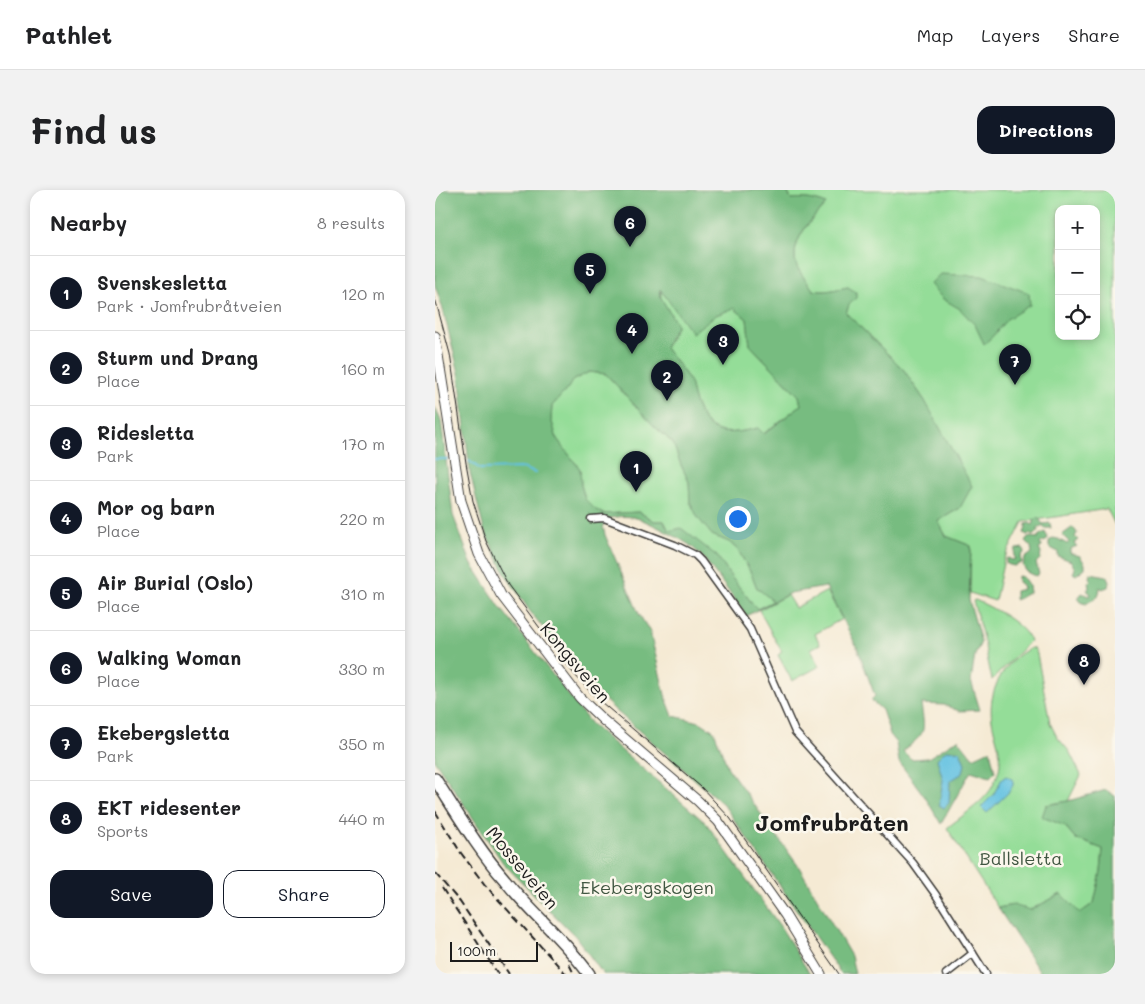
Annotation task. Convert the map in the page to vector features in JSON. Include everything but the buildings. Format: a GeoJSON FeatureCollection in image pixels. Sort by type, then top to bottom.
{"type":"FeatureCollection","features":[{"type":"Feature","properties":{"kind":"highway","name":"Mosseveien"},"geometry":{"type":"LineString","coordinates":[[435,780],[494,867],[516,894],[571,950],[589,974]]}},
{"type":"Feature","properties":{"kind":"main road","name":"Kongsveien"},"geometry":{"type":"LineString","coordinates":[[435,336],[461,501],[479,554],[501,595],[580,698],[603,720],[699,801],[718,821],[785,915],[821,974]]}},
{"type":"Feature","properties":{"kind":"street"},"geometry":{"type":"LineString","coordinates":[[591,519],[604,518],[675,544],[695,555],[701,561],[750,629],[795,732],[913,864],[936,895],[986,974]]}},
{"type":"Feature","properties":{"kind":"street"},"geometry":{"type":"LineString","coordinates":[[946,974],[973,953]]}},
{"type":"Feature","properties":{"kind":"green space","name":"Ekebergskogen"},"geometry":{"type":"Polygon","coordinates":[[[435,190],[790,190],[788,193],[791,199],[809,199],[826,204],[808,224],[799,239],[795,255],[797,267],[813,290],[826,291],[848,287],[856,292],[856,298],[849,305],[846,313],[903,369],[925,401],[972,486],[960,508],[938,521],[946,536],[971,546],[969,600],[981,642],[975,655],[971,681],[980,710],[959,711],[944,705],[921,704],[923,731],[917,740],[903,751],[911,759],[928,758],[958,739],[973,758],[990,750],[995,772],[990,777],[971,771],[941,824],[925,797],[899,762],[896,743],[891,737],[882,710],[871,700],[875,696],[857,647],[826,587],[790,593],[746,616],[711,567],[685,542],[641,519],[622,516],[614,517],[606,519],[603,526],[605,535],[639,614],[650,632],[665,695],[673,716],[700,722],[714,731],[728,768],[799,867],[851,956],[855,974],[841,974],[723,804],[614,709],[586,682],[529,610],[506,575],[484,530],[470,473],[459,373],[435,285],[435,190]],[[660,289],[661,298],[677,325],[665,348],[688,379],[699,411],[711,427],[718,431],[726,432],[758,428],[764,434],[801,405],[799,396],[750,345],[747,319],[734,308],[716,315],[692,333],[660,289]],[[589,372],[572,381],[552,406],[551,419],[557,439],[580,469],[581,485],[585,499],[603,514],[639,512],[654,521],[664,521],[669,531],[681,528],[717,556],[757,609],[773,601],[757,588],[738,550],[729,542],[712,535],[698,518],[690,502],[689,482],[673,443],[653,425],[606,374],[589,372]]]}},
{"type":"Feature","properties":{"kind":"green space"},"geometry":{"type":"Polygon","coordinates":[[[790,190],[1115,190],[1115,525],[1107,509],[1023,522],[1004,559],[995,601],[970,593],[971,546],[946,536],[938,521],[960,508],[925,401],[903,369],[846,313],[849,305],[856,298],[848,287],[826,291],[813,290],[801,274],[796,264],[796,247],[803,231],[826,204],[809,199],[791,199],[788,193],[790,190]]]}},
{"type":"Feature","properties":{"kind":"green space"},"geometry":{"type":"Polygon","coordinates":[[[940,274],[982,276],[1029,293],[1030,305],[1007,319],[984,344],[975,325],[960,309],[943,299],[930,284],[940,274]]]}},
{"type":"Feature","properties":{"kind":"green space"},"geometry":{"type":"Polygon","coordinates":[[[660,288],[716,315],[734,308],[747,319],[750,345],[799,396],[801,405],[763,434],[758,428],[726,432],[718,431],[711,427],[699,411],[688,379],[665,348],[677,325],[661,298],[660,288]]]}},
{"type":"Feature","properties":{"kind":"green space"},"geometry":{"type":"Polygon","coordinates":[[[589,372],[606,374],[653,425],[673,443],[689,482],[690,502],[712,535],[729,542],[738,550],[757,588],[774,601],[757,609],[717,556],[675,530],[669,531],[664,521],[654,521],[639,512],[603,514],[595,510],[585,499],[581,485],[580,469],[557,439],[551,419],[552,406],[568,388],[572,380],[589,372]]]}},
{"type":"Feature","properties":{"kind":"green space","name":"Ekebergskogen"},"geometry":{"type":"Polygon","coordinates":[[[435,407],[441,421],[453,515],[471,563],[500,607],[591,724],[706,823],[780,926],[810,974],[603,974],[576,937],[503,863],[435,761],[435,407]]]}},
{"type":"Feature","properties":{"kind":"green space"},"geometry":{"type":"Polygon","coordinates":[[[1038,518],[1043,524],[1050,523],[1051,528],[1044,528],[1043,525],[1032,536],[1024,533],[1026,524],[1033,525],[1035,519],[1038,518]]]}},
{"type":"Feature","properties":{"kind":"green space"},"geometry":{"type":"Polygon","coordinates":[[[1073,527],[1077,533],[1075,537],[1078,540],[1074,543],[1077,546],[1070,549],[1070,553],[1080,556],[1085,564],[1085,568],[1076,575],[1073,573],[1075,569],[1071,561],[1058,556],[1058,552],[1049,547],[1049,541],[1053,538],[1067,544],[1069,542],[1062,535],[1073,527]]]}},
{"type":"Feature","properties":{"kind":"green space"},"geometry":{"type":"Polygon","coordinates":[[[1045,532],[1048,538],[1040,544],[1042,547],[1039,549],[1041,553],[1040,559],[1036,563],[1039,574],[1036,576],[1027,572],[1023,566],[1025,558],[1032,553],[1031,547],[1025,541],[1028,537],[1038,538],[1038,536],[1045,532]]]}},
{"type":"Feature","properties":{"kind":"green space"},"geometry":{"type":"Polygon","coordinates":[[[1023,548],[1025,551],[1021,557],[1022,563],[1014,566],[1006,564],[1006,559],[1008,558],[1016,559],[1014,556],[1016,549],[1023,548]]]}},
{"type":"Feature","properties":{"kind":"green space"},"geometry":{"type":"Polygon","coordinates":[[[1090,573],[1107,576],[1109,582],[1108,587],[1102,589],[1100,587],[1098,596],[1086,604],[1078,598],[1082,593],[1088,596],[1091,595],[1087,589],[1089,588],[1088,582],[1091,581],[1090,573]]]}},
{"type":"Feature","properties":{"kind":"green space"},"geometry":{"type":"Polygon","coordinates":[[[1018,576],[1023,577],[1029,586],[1030,592],[1015,600],[1015,591],[1023,589],[1022,585],[1018,582],[1018,576]]]}},
{"type":"Feature","properties":{"kind":"green space"},"geometry":{"type":"Polygon","coordinates":[[[827,591],[842,619],[815,634],[820,644],[811,649],[820,666],[792,681],[778,655],[782,652],[759,610],[787,595],[795,608],[827,591]]]}},
{"type":"Feature","properties":{"kind":"green space"},"geometry":{"type":"Polygon","coordinates":[[[975,600],[998,611],[1015,623],[1027,635],[1030,641],[992,680],[973,601],[975,600]]]}},
{"type":"Feature","properties":{"kind":"green space","name":"Ballsletta"},"geometry":{"type":"Polygon","coordinates":[[[1034,648],[1037,654],[1050,723],[1057,737],[1069,751],[1081,775],[1068,801],[1046,805],[1076,839],[1103,849],[1101,872],[1094,903],[1080,913],[1061,894],[1030,910],[1013,905],[998,908],[947,828],[979,802],[993,785],[999,769],[1000,755],[992,720],[992,698],[999,678],[1005,669],[1021,654],[1034,648]]]}},
{"type":"Feature","properties":{"kind":"green space"},"geometry":{"type":"Polygon","coordinates":[[[1106,790],[1115,796],[1115,974],[1041,974],[998,908],[1013,905],[1030,910],[1061,894],[1080,913],[1094,903],[1101,872],[1103,849],[1076,839],[1065,826],[1042,817],[1046,805],[1106,790]]]}},
{"type":"Feature","properties":{"kind":"water"},"geometry":{"type":"Polygon","coordinates":[[[946,750],[960,751],[965,764],[963,773],[950,781],[949,803],[944,808],[939,805],[943,780],[937,759],[946,750]]]}},
{"type":"Feature","properties":{"kind":"water"},"geometry":{"type":"Polygon","coordinates":[[[1006,776],[1013,780],[1013,785],[1009,792],[987,813],[981,807],[993,795],[1002,779],[1006,776]]]}},
{"type":"Feature","properties":{"kind":"waterway"},"geometry":{"type":"LineString","coordinates":[[435,459],[448,459]]}},
{"type":"Feature","properties":{"kind":"waterway"},"geometry":{"type":"LineString","coordinates":[[469,461],[480,469],[523,468],[535,473]]}},
{"type":"Feature","properties":{"kind":"tram line"},"geometry":{"type":"LineString","coordinates":[[435,298],[450,354],[473,501],[486,541],[508,585],[574,674],[594,696],[701,787],[730,818],[839,974]]}},
{"type":"Feature","properties":{"kind":"railway"},"geometry":{"type":"LineString","coordinates":[[435,811],[461,853],[485,885],[566,974]]}},
{"type":"Feature","properties":{"kind":"railway"},"geometry":{"type":"LineString","coordinates":[[435,873],[460,902],[509,974]]}},
{"type":"Feature","properties":{"kind":"railway"},"geometry":{"type":"LineString","coordinates":[[442,888],[498,974]]}},
{"type":"Feature","properties":{"kind":"railway"},"geometry":{"type":"LineString","coordinates":[[569,964],[574,974]]}},
{"type":"Feature","properties":{"kind":"place","name":"Walking Woman"},"geometry":{"type":"Point","coordinates":[630,247]}},
{"type":"Feature","properties":{"kind":"place","name":"Air Burial (Oslo)"},"geometry":{"type":"Point","coordinates":[590,294]}},
{"type":"Feature","properties":{"kind":"place","name":"Mor og barn"},"geometry":{"type":"Point","coordinates":[632,354]}},
{"type":"Feature","properties":{"kind":"place","name":"Ridesletta"},"geometry":{"type":"Point","coordinates":[723,365]}},
{"type":"Feature","properties":{"kind":"place","name":"Ekebergsletta"},"geometry":{"type":"Point","coordinates":[1015,385]}},
{"type":"Feature","properties":{"kind":"place","name":"Sturm und Drang"},"geometry":{"type":"Point","coordinates":[667,401]}},
{"type":"Feature","properties":{"kind":"place","name":"Svenskesletta"},"geometry":{"type":"Point","coordinates":[636,492]}},
{"type":"Feature","properties":{"kind":"place","name":"EKT ridesenter"},"geometry":{"type":"Point","coordinates":[1084,685]}},
{"type":"Feature","properties":{"kind":"district","name":"Jomfrubråten"},"geometry":{"type":"Point","coordinates":[832,823]}}]}
